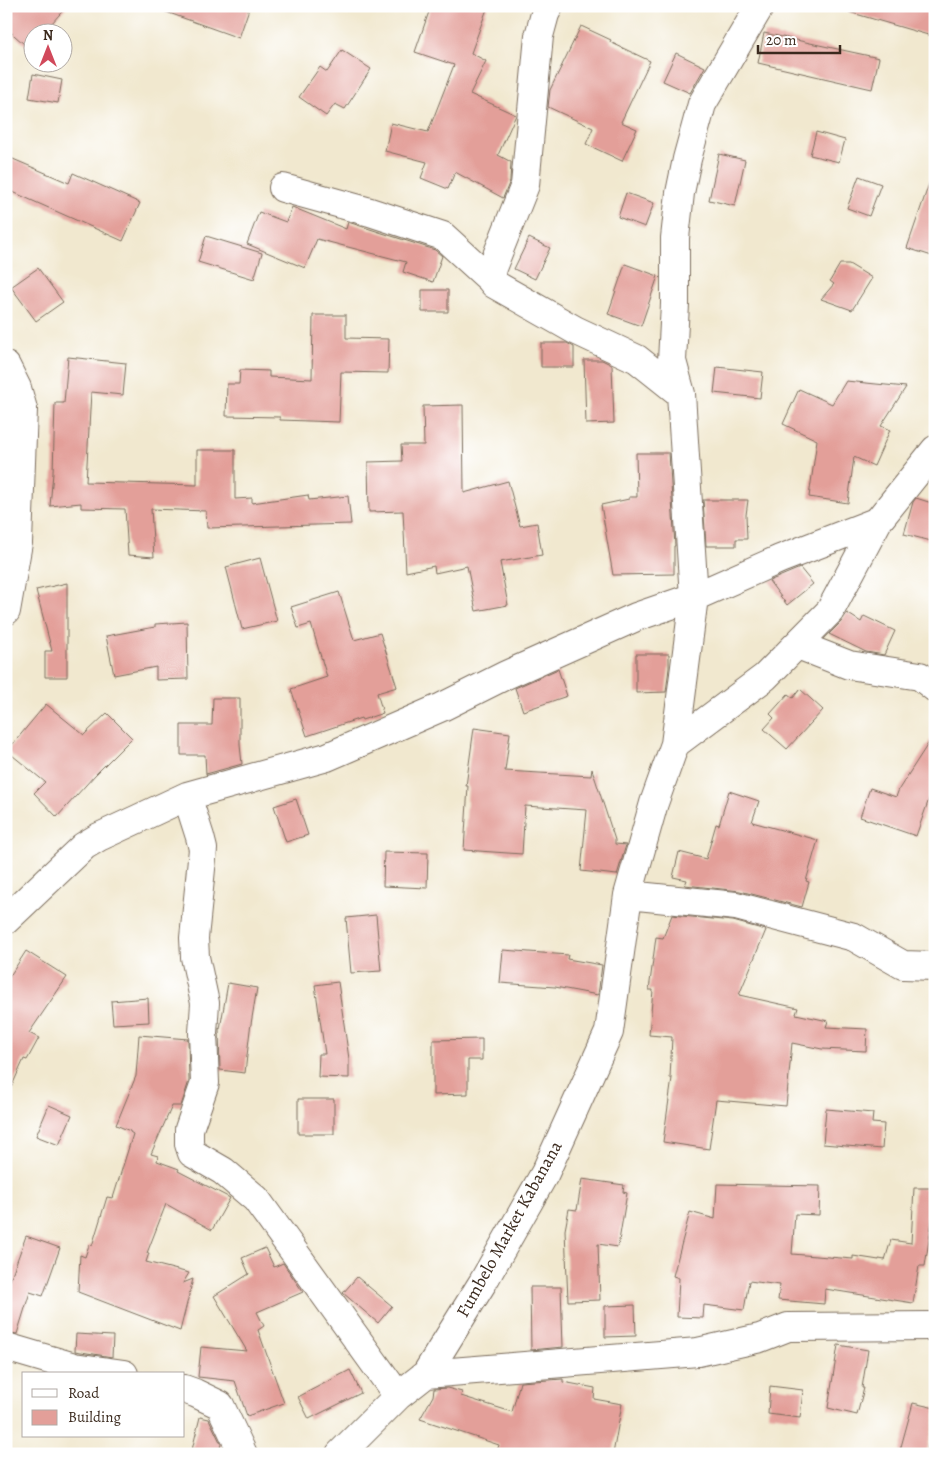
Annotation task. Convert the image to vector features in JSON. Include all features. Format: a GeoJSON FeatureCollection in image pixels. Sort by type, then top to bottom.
{"type":"FeatureCollection","features":[{"type":"Feature","properties":{"kind":"street"},"geometry":{"type":"LineString","coordinates":[[490,279],[492,268],[525,185],[539,36],[544,14],[549,6]]}},
{"type":"Feature","properties":{"kind":"street","name":"Fumbelo Market Kabanana"},"geometry":{"type":"LineString","coordinates":[[340,1454],[398,1396],[426,1374],[483,1282],[544,1174],[609,1032],[628,895],[654,803],[676,744],[694,597],[681,394],[672,361],[675,304],[675,238],[680,193],[702,104],[760,6]]}},
{"type":"Feature","properties":{"kind":"street"},"geometry":{"type":"LineString","coordinates":[[283,188],[370,212],[443,236],[494,284],[575,330],[637,359],[681,394]]}},
{"type":"Feature","properties":{"kind":"street"},"geometry":{"type":"LineString","coordinates":[[6,366],[17,388],[23,409],[18,543],[6,611]]}},
{"type":"Feature","properties":{"kind":"street"},"geometry":{"type":"LineString","coordinates":[[676,744],[765,678],[830,611],[878,521],[935,450]]}},
{"type":"Feature","properties":{"kind":"street"},"geometry":{"type":"LineString","coordinates":[[6,920],[84,846],[187,796],[327,757],[442,707],[506,675],[636,617],[694,597],[780,559],[878,521]]}},
{"type":"Feature","properties":{"kind":"street"},"geometry":{"type":"LineString","coordinates":[[798,645],[849,665],[920,676],[935,688]]}},
{"type":"Feature","properties":{"kind":"street"},"geometry":{"type":"LineString","coordinates":[[187,796],[202,849],[194,938],[195,957],[205,1004],[203,1033],[205,1083],[189,1129],[189,1144],[192,1153],[223,1171],[256,1199],[398,1396]]}},
{"type":"Feature","properties":{"kind":"street"},"geometry":{"type":"LineString","coordinates":[[628,895],[736,906],[854,937],[903,965],[935,966]]}},
{"type":"Feature","properties":{"kind":"street"},"geometry":{"type":"LineString","coordinates":[[426,1374],[698,1352],[760,1338],[788,1327],[935,1326]]}},
{"type":"Feature","properties":{"kind":"street"},"geometry":{"type":"LineString","coordinates":[[6,1347],[74,1367],[110,1372]]}},
{"type":"Feature","properties":{"kind":"street"},"geometry":{"type":"LineString","coordinates":[[185,1389],[220,1405],[243,1454]]}},
{"type":"Feature","properties":{"kind":"building"},"geometry":{"type":"Polygon","coordinates":[[[15,6],[67,6],[53,22],[22,22],[22,42],[6,28],[6,16],[15,6]]]}},
{"type":"Feature","properties":{"kind":"building"},"geometry":{"type":"Polygon","coordinates":[[[159,6],[250,6],[239,38],[158,9],[159,6]]]}},
{"type":"Feature","properties":{"kind":"building"},"geometry":{"type":"Polygon","coordinates":[[[431,6],[488,6],[471,53],[486,61],[470,94],[516,115],[498,155],[511,162],[510,181],[503,198],[455,172],[448,189],[421,178],[427,162],[385,151],[391,123],[428,132],[454,65],[415,52],[431,6]]]}},
{"type":"Feature","properties":{"kind":"building"},"geometry":{"type":"Polygon","coordinates":[[[850,6],[935,6],[935,37],[849,12],[850,6]]]}},
{"type":"Feature","properties":{"kind":"building"},"geometry":{"type":"Polygon","coordinates":[[[581,26],[650,61],[621,122],[637,129],[622,161],[586,144],[593,128],[548,107],[550,90],[581,26]]]}},
{"type":"Feature","properties":{"kind":"building"},"geometry":{"type":"Polygon","coordinates":[[[764,33],[879,58],[872,89],[758,63],[764,33]]]}},
{"type":"Feature","properties":{"kind":"building"},"geometry":{"type":"Polygon","coordinates":[[[342,50],[371,69],[345,109],[335,104],[326,116],[299,97],[320,67],[327,72],[342,50]]]}},
{"type":"Feature","properties":{"kind":"building"},"geometry":{"type":"Polygon","coordinates":[[[676,53],[705,67],[690,93],[663,81],[676,53]]]}},
{"type":"Feature","properties":{"kind":"building"},"geometry":{"type":"Polygon","coordinates":[[[33,74],[62,80],[58,103],[29,98],[33,74]]]}},
{"type":"Feature","properties":{"kind":"building"},"geometry":{"type":"Polygon","coordinates":[[[816,132],[845,140],[839,162],[810,155],[816,132]]]}},
{"type":"Feature","properties":{"kind":"building"},"geometry":{"type":"Polygon","coordinates":[[[719,154],[745,160],[735,206],[709,200],[719,154]]]}},
{"type":"Feature","properties":{"kind":"building"},"geometry":{"type":"Polygon","coordinates":[[[6,156],[69,183],[73,173],[140,203],[123,241],[6,189],[6,156]]]}},
{"type":"Feature","properties":{"kind":"building"},"geometry":{"type":"Polygon","coordinates":[[[859,176],[881,184],[869,216],[847,208],[859,176]]]}},
{"type":"Feature","properties":{"kind":"building"},"geometry":{"type":"Polygon","coordinates":[[[931,178],[935,179],[935,257],[907,248],[931,178]]]}},
{"type":"Feature","properties":{"kind":"building"},"geometry":{"type":"Polygon","coordinates":[[[626,193],[654,203],[645,227],[618,217],[626,193]]]}},
{"type":"Feature","properties":{"kind":"building"},"geometry":{"type":"Polygon","coordinates":[[[292,207],[346,229],[348,222],[435,250],[442,256],[433,282],[403,272],[406,262],[317,239],[305,268],[247,244],[259,212],[286,222],[292,207]]]}},
{"type":"Feature","properties":{"kind":"building"},"geometry":{"type":"Polygon","coordinates":[[[206,236],[262,253],[254,279],[198,262],[206,236]]]}},
{"type":"Feature","properties":{"kind":"building"},"geometry":{"type":"Polygon","coordinates":[[[529,238],[550,248],[535,279],[514,269],[529,238]]]}},
{"type":"Feature","properties":{"kind":"building"},"geometry":{"type":"Polygon","coordinates":[[[625,264],[658,276],[641,326],[608,314],[625,264]]]}},
{"type":"Feature","properties":{"kind":"building"},"geometry":{"type":"Polygon","coordinates":[[[840,264],[849,264],[872,278],[852,310],[821,299],[834,284],[830,281],[840,264]]]}},
{"type":"Feature","properties":{"kind":"building"},"geometry":{"type":"Polygon","coordinates":[[[38,268],[63,302],[36,321],[11,287],[38,268]]]}},
{"type":"Feature","properties":{"kind":"building"},"geometry":{"type":"Polygon","coordinates":[[[422,290],[448,290],[448,312],[422,312],[422,290]]]}},
{"type":"Feature","properties":{"kind":"building"},"geometry":{"type":"Polygon","coordinates":[[[313,315],[346,315],[346,338],[389,339],[388,373],[341,372],[339,422],[280,420],[280,417],[226,416],[227,384],[239,384],[240,370],[269,371],[269,377],[312,379],[313,315]]]}},
{"type":"Feature","properties":{"kind":"building"},"geometry":{"type":"Polygon","coordinates":[[[541,343],[567,343],[574,347],[574,367],[541,367],[541,343]]]}},
{"type":"Feature","properties":{"kind":"building"},"geometry":{"type":"Polygon","coordinates":[[[68,357],[126,363],[123,395],[91,392],[86,482],[197,485],[197,450],[235,450],[235,499],[252,498],[252,503],[308,495],[309,500],[348,496],[351,524],[207,528],[206,511],[151,509],[154,557],[128,555],[125,509],[81,508],[81,503],[50,506],[55,403],[64,403],[68,357]]]}},
{"type":"Feature","properties":{"kind":"building"},"geometry":{"type":"Polygon","coordinates":[[[584,360],[602,360],[612,365],[614,423],[586,424],[584,360]]]}},
{"type":"Feature","properties":{"kind":"building"},"geometry":{"type":"Polygon","coordinates":[[[717,367],[763,372],[760,398],[714,393],[717,367]]]}},
{"type":"Feature","properties":{"kind":"building"},"geometry":{"type":"Polygon","coordinates":[[[846,381],[906,387],[881,426],[890,430],[874,466],[854,457],[848,503],[809,497],[817,440],[783,424],[799,389],[832,404],[846,381]]]}},
{"type":"Feature","properties":{"kind":"building"},"geometry":{"type":"Polygon","coordinates":[[[463,405],[464,493],[508,481],[520,526],[537,523],[542,555],[500,562],[508,605],[476,611],[467,566],[435,573],[434,566],[406,572],[403,511],[369,512],[368,462],[402,461],[401,445],[424,445],[423,406],[463,405]]]}},
{"type":"Feature","properties":{"kind":"building"},"geometry":{"type":"Polygon","coordinates":[[[636,453],[669,453],[675,546],[674,574],[613,575],[601,505],[629,499],[629,497],[637,497],[636,453]]]}},
{"type":"Feature","properties":{"kind":"building"},"geometry":{"type":"Polygon","coordinates":[[[916,498],[935,504],[935,542],[904,534],[913,502],[916,498]]]}},
{"type":"Feature","properties":{"kind":"building"},"geometry":{"type":"Polygon","coordinates":[[[703,500],[748,500],[746,515],[747,539],[736,539],[736,546],[706,546],[703,500]]]}},
{"type":"Feature","properties":{"kind":"building"},"geometry":{"type":"Polygon","coordinates":[[[260,558],[277,621],[242,629],[226,567],[260,558]]]}},
{"type":"Feature","properties":{"kind":"building"},"geometry":{"type":"Polygon","coordinates":[[[800,568],[813,584],[787,605],[769,581],[800,568]]]}},
{"type":"Feature","properties":{"kind":"building"},"geometry":{"type":"Polygon","coordinates":[[[67,583],[67,677],[45,677],[45,651],[52,651],[36,590],[67,583]]]}},
{"type":"Feature","properties":{"kind":"building"},"geometry":{"type":"Polygon","coordinates":[[[339,592],[354,640],[380,633],[397,687],[377,693],[383,713],[362,720],[361,718],[307,736],[291,689],[327,677],[311,624],[298,628],[291,607],[339,592]]]}},
{"type":"Feature","properties":{"kind":"building"},"geometry":{"type":"Polygon","coordinates":[[[847,613],[861,622],[864,616],[895,631],[884,655],[866,652],[829,634],[847,613]]]}},
{"type":"Feature","properties":{"kind":"building"},"geometry":{"type":"Polygon","coordinates":[[[187,622],[188,679],[156,680],[156,667],[114,675],[106,636],[155,627],[155,624],[187,622]]]}},
{"type":"Feature","properties":{"kind":"building"},"geometry":{"type":"Polygon","coordinates":[[[636,654],[669,654],[666,692],[636,693],[636,654]]]}},
{"type":"Feature","properties":{"kind":"building"},"geometry":{"type":"Polygon","coordinates":[[[558,669],[567,696],[523,711],[515,688],[558,669]]]}},
{"type":"Feature","properties":{"kind":"building"},"geometry":{"type":"Polygon","coordinates":[[[800,689],[823,710],[787,749],[764,729],[774,718],[770,714],[788,694],[793,698],[800,689]]]}},
{"type":"Feature","properties":{"kind":"building"},"geometry":{"type":"Polygon","coordinates":[[[213,698],[240,698],[242,764],[206,774],[205,755],[181,755],[181,725],[212,725],[213,698]]]}},
{"type":"Feature","properties":{"kind":"building"},"geometry":{"type":"Polygon","coordinates":[[[46,704],[84,735],[107,713],[132,738],[57,817],[34,793],[45,782],[7,751],[46,704]]]}},
{"type":"Feature","properties":{"kind":"building"},"geometry":{"type":"Polygon","coordinates":[[[474,728],[510,733],[505,771],[591,776],[592,769],[615,844],[626,845],[617,875],[581,871],[587,810],[525,806],[522,854],[464,850],[468,786],[466,786],[474,728]]]}},
{"type":"Feature","properties":{"kind":"building"},"geometry":{"type":"Polygon","coordinates":[[[935,733],[935,782],[916,836],[860,817],[870,788],[896,797],[899,789],[935,733]]]}},
{"type":"Feature","properties":{"kind":"building"},"geometry":{"type":"Polygon","coordinates":[[[729,791],[759,801],[752,822],[818,840],[806,881],[809,882],[802,907],[740,891],[685,885],[687,880],[673,877],[679,852],[706,859],[716,824],[719,825],[729,791]]]}},
{"type":"Feature","properties":{"kind":"building"},"geometry":{"type":"Polygon","coordinates":[[[296,799],[308,835],[286,842],[274,806],[296,799]]]}},
{"type":"Feature","properties":{"kind":"building"},"geometry":{"type":"Polygon","coordinates":[[[384,852],[428,853],[427,888],[383,886],[384,852]]]}},
{"type":"Feature","properties":{"kind":"building"},"geometry":{"type":"Polygon","coordinates":[[[376,915],[381,971],[351,973],[346,918],[376,915]]]}},
{"type":"Feature","properties":{"kind":"building"},"geometry":{"type":"Polygon","coordinates":[[[672,915],[733,921],[766,930],[739,995],[798,1008],[796,1014],[828,1021],[826,1027],[867,1029],[866,1051],[822,1049],[792,1043],[786,1106],[716,1100],[709,1149],[663,1142],[672,1078],[670,1078],[672,1037],[649,1035],[653,990],[649,990],[656,937],[663,938],[672,915]]]}},
{"type":"Feature","properties":{"kind":"building"},"geometry":{"type":"Polygon","coordinates":[[[503,950],[568,955],[567,959],[602,965],[598,995],[555,987],[500,983],[503,950]]]}},
{"type":"Feature","properties":{"kind":"building"},"geometry":{"type":"Polygon","coordinates":[[[26,951],[67,977],[29,1033],[39,1038],[27,1060],[24,1059],[6,1099],[6,982],[26,951]]]}},
{"type":"Feature","properties":{"kind":"building"},"geometry":{"type":"Polygon","coordinates":[[[338,982],[349,1059],[349,1078],[318,1077],[319,1054],[325,1054],[315,985],[338,982]]]}},
{"type":"Feature","properties":{"kind":"building"},"geometry":{"type":"Polygon","coordinates":[[[228,983],[257,988],[245,1073],[220,1070],[219,1028],[228,983]]]}},
{"type":"Feature","properties":{"kind":"building"},"geometry":{"type":"Polygon","coordinates":[[[148,998],[149,1022],[113,1024],[111,1001],[148,998]]]}},
{"type":"Feature","properties":{"kind":"building"},"geometry":{"type":"Polygon","coordinates":[[[139,1035],[188,1039],[189,1081],[181,1106],[172,1106],[151,1154],[158,1156],[157,1161],[179,1169],[178,1171],[230,1198],[212,1230],[166,1204],[147,1253],[149,1253],[146,1262],[189,1273],[183,1283],[193,1279],[180,1331],[78,1292],[80,1255],[85,1257],[89,1245],[92,1246],[107,1197],[113,1198],[133,1134],[116,1125],[136,1076],[139,1035]]]}},
{"type":"Feature","properties":{"kind":"building"},"geometry":{"type":"Polygon","coordinates":[[[482,1039],[482,1060],[468,1060],[468,1094],[433,1095],[433,1040],[482,1039]]]}},
{"type":"Feature","properties":{"kind":"building"},"geometry":{"type":"Polygon","coordinates":[[[298,1099],[334,1099],[334,1134],[298,1134],[298,1099]]]}},
{"type":"Feature","properties":{"kind":"building"},"geometry":{"type":"Polygon","coordinates":[[[49,1105],[72,1115],[59,1145],[36,1136],[49,1105]]]}},
{"type":"Feature","properties":{"kind":"building"},"geometry":{"type":"Polygon","coordinates":[[[826,1109],[873,1113],[872,1123],[884,1124],[882,1149],[823,1144],[826,1109]]]}},
{"type":"Feature","properties":{"kind":"building"},"geometry":{"type":"Polygon","coordinates":[[[582,1179],[624,1185],[623,1192],[627,1193],[618,1247],[598,1244],[600,1300],[568,1301],[565,1230],[569,1209],[577,1210],[582,1179]]]}},
{"type":"Feature","properties":{"kind":"building"},"geometry":{"type":"Polygon","coordinates":[[[717,1184],[820,1186],[819,1215],[795,1214],[792,1254],[853,1259],[853,1256],[879,1260],[885,1260],[891,1240],[911,1243],[914,1188],[935,1188],[935,1201],[925,1266],[919,1266],[913,1303],[825,1289],[824,1304],[778,1300],[780,1285],[749,1281],[744,1310],[704,1305],[703,1318],[677,1317],[679,1278],[673,1276],[690,1212],[715,1219],[717,1184]]]}},
{"type":"Feature","properties":{"kind":"building"},"geometry":{"type":"Polygon","coordinates":[[[26,1236],[60,1248],[43,1296],[30,1292],[17,1334],[6,1332],[6,1291],[26,1236]]]}},
{"type":"Feature","properties":{"kind":"building"},"geometry":{"type":"Polygon","coordinates":[[[265,1248],[274,1267],[283,1263],[303,1292],[257,1312],[264,1326],[258,1330],[284,1403],[247,1416],[235,1381],[198,1377],[201,1347],[247,1351],[214,1296],[249,1274],[242,1258],[265,1248]]]}},
{"type":"Feature","properties":{"kind":"building"},"geometry":{"type":"Polygon","coordinates":[[[357,1277],[392,1306],[378,1323],[343,1293],[357,1277]]]}},
{"type":"Feature","properties":{"kind":"building"},"geometry":{"type":"Polygon","coordinates":[[[530,1287],[561,1287],[563,1347],[531,1350],[530,1287]]]}},
{"type":"Feature","properties":{"kind":"building"},"geometry":{"type":"Polygon","coordinates":[[[635,1305],[636,1336],[605,1337],[605,1306],[635,1305]]]}},
{"type":"Feature","properties":{"kind":"building"},"geometry":{"type":"Polygon","coordinates":[[[76,1334],[113,1336],[112,1357],[75,1351],[76,1334]]]}},
{"type":"Feature","properties":{"kind":"building"},"geometry":{"type":"Polygon","coordinates":[[[838,1345],[868,1350],[862,1388],[864,1388],[857,1415],[828,1408],[838,1345]]]}},
{"type":"Feature","properties":{"kind":"building"},"geometry":{"type":"Polygon","coordinates":[[[350,1370],[361,1393],[309,1419],[298,1397],[350,1370]]]}},
{"type":"Feature","properties":{"kind":"building"},"geometry":{"type":"Polygon","coordinates":[[[563,1379],[563,1382],[595,1388],[594,1399],[622,1404],[613,1454],[496,1454],[499,1445],[420,1419],[433,1396],[434,1389],[447,1388],[462,1392],[461,1396],[512,1412],[520,1382],[563,1379]]]}},
{"type":"Feature","properties":{"kind":"building"},"geometry":{"type":"Polygon","coordinates":[[[770,1386],[803,1390],[800,1418],[768,1414],[770,1386]]]}},
{"type":"Feature","properties":{"kind":"building"},"geometry":{"type":"Polygon","coordinates":[[[913,1403],[935,1408],[935,1418],[926,1454],[899,1454],[913,1403]]]}},
{"type":"Feature","properties":{"kind":"building"},"geometry":{"type":"Polygon","coordinates":[[[200,1417],[209,1419],[221,1444],[219,1454],[191,1454],[200,1417]]]}}]}
